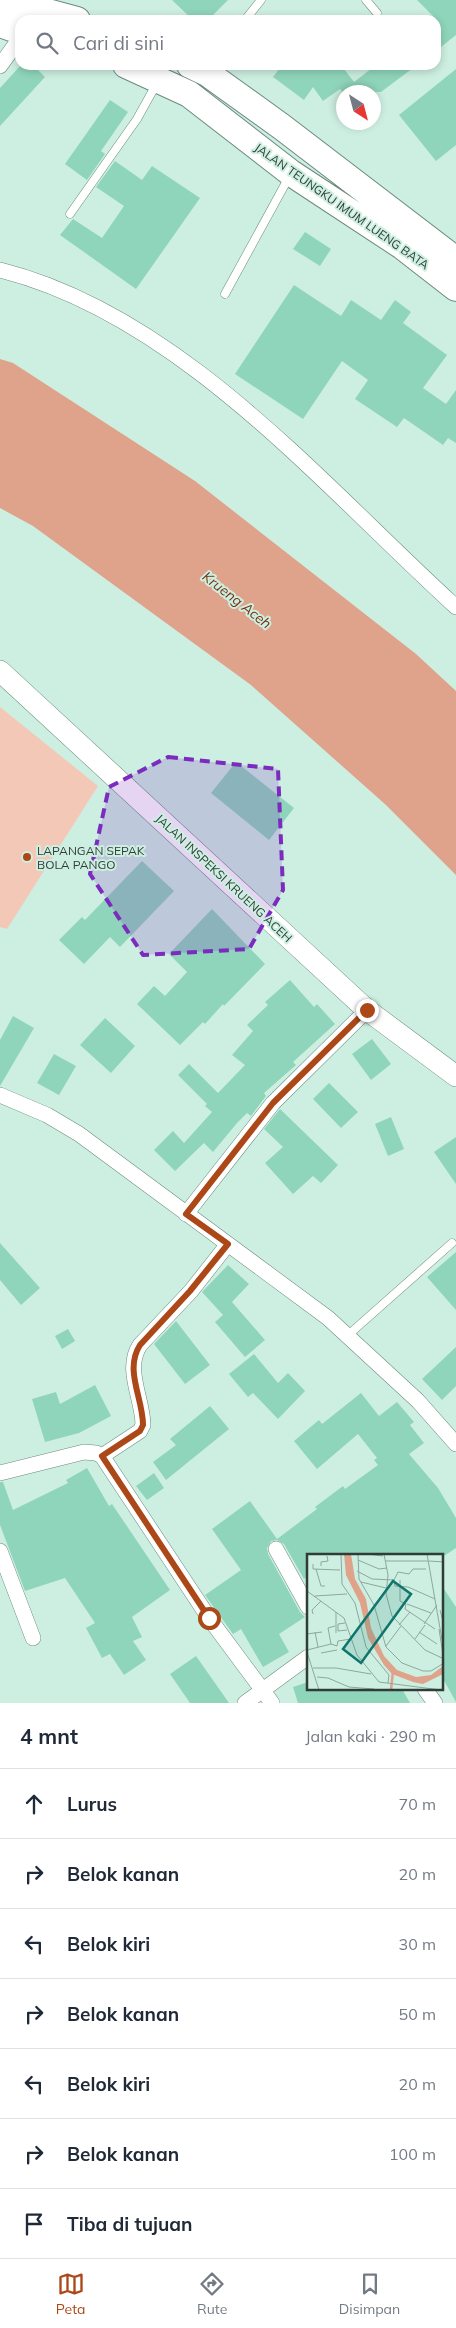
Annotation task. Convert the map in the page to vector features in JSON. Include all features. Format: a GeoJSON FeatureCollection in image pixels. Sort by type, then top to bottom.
{"type":"FeatureCollection","features":[{"type":"Feature","properties":{"kind":"highway"},"geometry":{"type":"LineString","coordinates":[[3,0],[58,15]]}},
{"type":"Feature","properties":{"kind":"highway"},"geometry":{"type":"LineString","coordinates":[[0,24],[15,29]]}},
{"type":"Feature","properties":{"kind":"highway","name":"JALAN TEUNGKU IMUM LUENG BATA"},"geometry":{"type":"LineString","coordinates":[[139,70],[159,78],[189,94],[291,173],[402,246],[456,288]]}},
{"type":"Feature","properties":{"kind":"highway"},"geometry":{"type":"LineString","coordinates":[[189,94],[202,70]]}},
{"type":"Feature","properties":{"kind":"highway","name":"JALAN TEUNGKU IMUM LUENG BATA"},"geometry":{"type":"LineString","coordinates":[[206,70],[454,254]]}},
{"type":"Feature","properties":{"kind":"street"},"geometry":{"type":"LineString","coordinates":[[0,66],[15,45]]}},
{"type":"Feature","properties":{"kind":"street"},"geometry":{"type":"LineString","coordinates":[[0,270],[58,289],[110,315],[155,342],[230,397],[292,451],[456,607]]}},
{"type":"Feature","properties":{"kind":"street","name":"JALAN INSPEKSI KRUENG ACEH"},"geometry":{"type":"LineString","coordinates":[[0,670],[367,1010],[456,1076]]}},
{"type":"Feature","properties":{"kind":"street"},"geometry":{"type":"LineString","coordinates":[[186,1214],[273,1103],[367,1010]]}},
{"type":"Feature","properties":{"kind":"street"},"geometry":{"type":"LineString","coordinates":[[0,1095],[47,1115],[79,1134],[328,1318],[418,1401],[456,1444]]}},
{"type":"Feature","properties":{"kind":"street"},"geometry":{"type":"LineString","coordinates":[[102,1456],[140,1431],[143,1425],[137,1395],[134,1354],[190,1291],[228,1244]]}},
{"type":"Feature","properties":{"kind":"street"},"geometry":{"type":"LineString","coordinates":[[0,1474],[84,1452],[96,1453],[102,1456],[209,1618],[272,1703]]}},
{"type":"Feature","properties":{"kind":"street"},"geometry":{"type":"LineString","coordinates":[[276,1549],[307,1604]]}},
{"type":"Feature","properties":{"kind":"street"},"geometry":{"type":"LineString","coordinates":[[0,1551],[33,1638]]}},
{"type":"Feature","properties":{"kind":"street"},"geometry":{"type":"LineString","coordinates":[[246,1703],[307,1658]]}},
{"type":"Feature","properties":{"kind":"street"},"geometry":{"type":"LineString","coordinates":[[426,1690],[435,1703]]}},
{"type":"Feature","properties":{"kind":"lane"},"geometry":{"type":"LineString","coordinates":[[249,15],[261,0]]}},
{"type":"Feature","properties":{"kind":"lane"},"geometry":{"type":"LineString","coordinates":[[366,0],[377,13]]}},
{"type":"Feature","properties":{"kind":"lane"},"geometry":{"type":"LineString","coordinates":[[70,214],[137,118],[159,78]]}},
{"type":"Feature","properties":{"kind":"lane"},"geometry":{"type":"LineString","coordinates":[[225,294],[291,173]]}},
{"type":"Feature","properties":{"kind":"lane"},"geometry":{"type":"LineString","coordinates":[[347,1336],[452,1243]]}},
{"type":"Feature","properties":{"kind":"highlighted area"},"geometry":{"type":"Polygon","coordinates":[[[168,757],[278,769],[283,890],[249,949],[143,955],[90,874],[109,787],[168,757]]]}},
{"type":"Feature","properties":{"kind":"shaded area","name":"LAPANGAN SEPAK BOLA PANGO"},"geometry":{"type":"Polygon","coordinates":[[[0,707],[98,786],[7,929],[0,927],[0,707]]]}},
{"type":"Feature","properties":{"kind":"water","name":"Krueng Aceh"},"geometry":{"type":"Polygon","coordinates":[[[0,359],[13,363],[195,481],[416,654],[456,691],[456,875],[386,805],[251,685],[33,526],[0,508],[0,359]]]}},
{"type":"Feature","properties":{"kind":"building"},"geometry":{"type":"Polygon","coordinates":[[[172,0],[228,0],[213,15],[188,15],[172,0]]]}},
{"type":"Feature","properties":{"kind":"building"},"geometry":{"type":"Polygon","coordinates":[[[417,0],[456,0],[456,35],[441,47],[441,15],[432,15],[417,0]]]}},
{"type":"Feature","properties":{"kind":"building"},"geometry":{"type":"Polygon","coordinates":[[[456,69],[456,145],[436,161],[399,115],[456,69]]]}},
{"type":"Feature","properties":{"kind":"building"},"geometry":{"type":"Polygon","coordinates":[[[16,70],[38,70],[45,77],[0,126],[0,88],[16,70]]]}},
{"type":"Feature","properties":{"kind":"building"},"geometry":{"type":"Polygon","coordinates":[[[278,70],[345,70],[354,82],[370,70],[410,70],[381,92],[381,85],[336,85],[336,92],[323,101],[313,87],[304,100],[273,77],[278,70]]]}},
{"type":"Feature","properties":{"kind":"building"},"geometry":{"type":"Polygon","coordinates":[[[110,100],[128,112],[101,151],[105,154],[87,180],[65,164],[110,100]]]}},
{"type":"Feature","properties":{"kind":"building"},"geometry":{"type":"Polygon","coordinates":[[[115,161],[142,180],[152,166],[200,198],[136,289],[60,235],[73,219],[102,238],[124,206],[96,187],[115,161]]]}},
{"type":"Feature","properties":{"kind":"building"},"geometry":{"type":"Polygon","coordinates":[[[305,232],[331,249],[320,266],[293,249],[305,232]]]}},
{"type":"Feature","properties":{"kind":"building"},"geometry":{"type":"Polygon","coordinates":[[[294,285],[341,316],[351,300],[381,320],[395,300],[411,312],[403,323],[447,355],[423,388],[446,404],[456,390],[456,443],[448,438],[443,445],[404,418],[397,427],[355,399],[368,380],[342,361],[303,419],[235,374],[294,285]]]}},
{"type":"Feature","properties":{"kind":"building"},"geometry":{"type":"Polygon","coordinates":[[[236,762],[294,808],[269,840],[211,793],[236,762]]]}},
{"type":"Feature","properties":{"kind":"building"},"geometry":{"type":"Polygon","coordinates":[[[142,861],[174,891],[120,947],[110,937],[84,964],[59,940],[82,917],[85,920],[142,861]]]}},
{"type":"Feature","properties":{"kind":"building"},"geometry":{"type":"Polygon","coordinates":[[[212,909],[265,964],[224,1006],[223,1004],[205,1024],[203,1022],[180,1045],[137,1004],[154,986],[165,996],[187,972],[169,954],[212,909]]]}},
{"type":"Feature","properties":{"kind":"building"},"geometry":{"type":"Polygon","coordinates":[[[290,980],[314,1007],[317,1004],[335,1024],[293,1062],[296,1065],[264,1093],[266,1096],[251,1116],[247,1113],[213,1152],[204,1143],[175,1171],[154,1150],[173,1131],[184,1143],[212,1112],[205,1106],[207,1104],[178,1075],[189,1064],[218,1093],[245,1065],[232,1055],[253,1031],[247,1025],[268,1005],[265,1002],[290,980]]]}},
{"type":"Feature","properties":{"kind":"building"},"geometry":{"type":"Polygon","coordinates":[[[13,1016],[34,1028],[0,1086],[0,1040],[13,1016]]]}},
{"type":"Feature","properties":{"kind":"building"},"geometry":{"type":"Polygon","coordinates":[[[105,1018],[135,1046],[111,1073],[80,1045],[105,1018]]]}},
{"type":"Feature","properties":{"kind":"building"},"geometry":{"type":"Polygon","coordinates":[[[372,1039],[391,1064],[371,1080],[352,1054],[372,1039]]]}},
{"type":"Feature","properties":{"kind":"building"},"geometry":{"type":"Polygon","coordinates":[[[54,1054],[76,1066],[59,1095],[37,1083],[54,1054]]]}},
{"type":"Feature","properties":{"kind":"building"},"geometry":{"type":"Polygon","coordinates":[[[329,1083],[358,1112],[341,1128],[313,1099],[329,1083]]]}},
{"type":"Feature","properties":{"kind":"building"},"geometry":{"type":"Polygon","coordinates":[[[280,1109],[338,1165],[321,1183],[313,1176],[293,1194],[265,1163],[283,1147],[264,1129],[280,1109]]]}},
{"type":"Feature","properties":{"kind":"building"},"geometry":{"type":"Polygon","coordinates":[[[391,1117],[404,1149],[388,1156],[375,1124],[391,1117]]]}},
{"type":"Feature","properties":{"kind":"building"},"geometry":{"type":"Polygon","coordinates":[[[456,1137],[456,1184],[434,1152],[456,1137]]]}},
{"type":"Feature","properties":{"kind":"building"},"geometry":{"type":"Polygon","coordinates":[[[0,1243],[40,1288],[21,1305],[0,1280],[0,1243]]]}},
{"type":"Feature","properties":{"kind":"building"},"geometry":{"type":"Polygon","coordinates":[[[456,1252],[456,1310],[427,1277],[456,1252]]]}},
{"type":"Feature","properties":{"kind":"building"},"geometry":{"type":"Polygon","coordinates":[[[228,1265],[249,1284],[232,1302],[265,1340],[245,1357],[215,1322],[223,1315],[202,1292],[228,1265]]]}},
{"type":"Feature","properties":{"kind":"building"},"geometry":{"type":"Polygon","coordinates":[[[176,1321],[210,1365],[185,1384],[154,1344],[176,1321]]]}},
{"type":"Feature","properties":{"kind":"building"},"geometry":{"type":"Polygon","coordinates":[[[68,1329],[75,1341],[62,1349],[55,1336],[68,1329]]]}},
{"type":"Feature","properties":{"kind":"building"},"geometry":{"type":"Polygon","coordinates":[[[456,1347],[456,1386],[442,1400],[422,1379],[456,1347]]]}},
{"type":"Feature","properties":{"kind":"building"},"geometry":{"type":"Polygon","coordinates":[[[254,1354],[278,1383],[288,1373],[305,1391],[278,1419],[253,1393],[248,1397],[229,1374],[254,1354]]]}},
{"type":"Feature","properties":{"kind":"building"},"geometry":{"type":"Polygon","coordinates":[[[95,1385],[111,1416],[79,1433],[45,1442],[32,1399],[56,1392],[60,1404],[95,1385]]]}},
{"type":"Feature","properties":{"kind":"building"},"geometry":{"type":"Polygon","coordinates":[[[361,1393],[379,1416],[397,1402],[414,1422],[410,1425],[424,1443],[409,1454],[438,1488],[456,1518],[456,1548],[444,1556],[444,1554],[307,1554],[307,1577],[304,1579],[284,1544],[277,1540],[271,1541],[267,1548],[268,1554],[300,1612],[305,1617],[279,1634],[289,1652],[263,1667],[241,1629],[233,1634],[205,1595],[241,1570],[212,1529],[250,1501],[277,1539],[317,1509],[315,1507],[343,1486],[345,1489],[378,1465],[374,1460],[377,1458],[358,1434],[317,1469],[294,1441],[319,1420],[322,1424],[361,1393]]]}},
{"type":"Feature","properties":{"kind":"building"},"geometry":{"type":"Polygon","coordinates":[[[210,1406],[229,1429],[166,1480],[153,1462],[176,1445],[170,1439],[210,1406]]]}},
{"type":"Feature","properties":{"kind":"building"},"geometry":{"type":"Polygon","coordinates":[[[87,1468],[109,1506],[112,1504],[170,1590],[132,1617],[142,1637],[133,1641],[146,1660],[124,1675],[110,1654],[102,1658],[86,1628],[95,1623],[65,1578],[25,1591],[0,1525],[0,1482],[3,1482],[13,1510],[68,1483],[66,1480],[87,1468]]]}},
{"type":"Feature","properties":{"kind":"building"},"geometry":{"type":"Polygon","coordinates":[[[154,1473],[164,1488],[147,1500],[136,1486],[154,1473]]]}},
{"type":"Feature","properties":{"kind":"building"},"geometry":{"type":"Polygon","coordinates":[[[444,1589],[456,1607],[456,1702],[444,1681],[444,1589]]]}},
{"type":"Feature","properties":{"kind":"building"},"geometry":{"type":"Polygon","coordinates":[[[196,1656],[229,1703],[190,1703],[170,1674],[196,1656]]]}},
{"type":"Feature","properties":{"kind":"building"},"geometry":{"type":"Polygon","coordinates":[[[307,1682],[307,1690],[403,1690],[410,1703],[298,1703],[293,1687],[307,1682]]]}},
{"type":"Feature","properties":{"kind":"place","name":"LAPANGAN SEPAK BOLA PANGO"},"geometry":{"type":"Point","coordinates":[27,857]}},
{"type":"Feature","properties":{"kind":"route"},"geometry":{"type":"LineString","coordinates":[[209,1618],[102,1456],[140,1431],[143,1425],[137,1395],[134,1354],[190,1291],[228,1244],[186,1214],[273,1103],[367,1010]]}}]}
